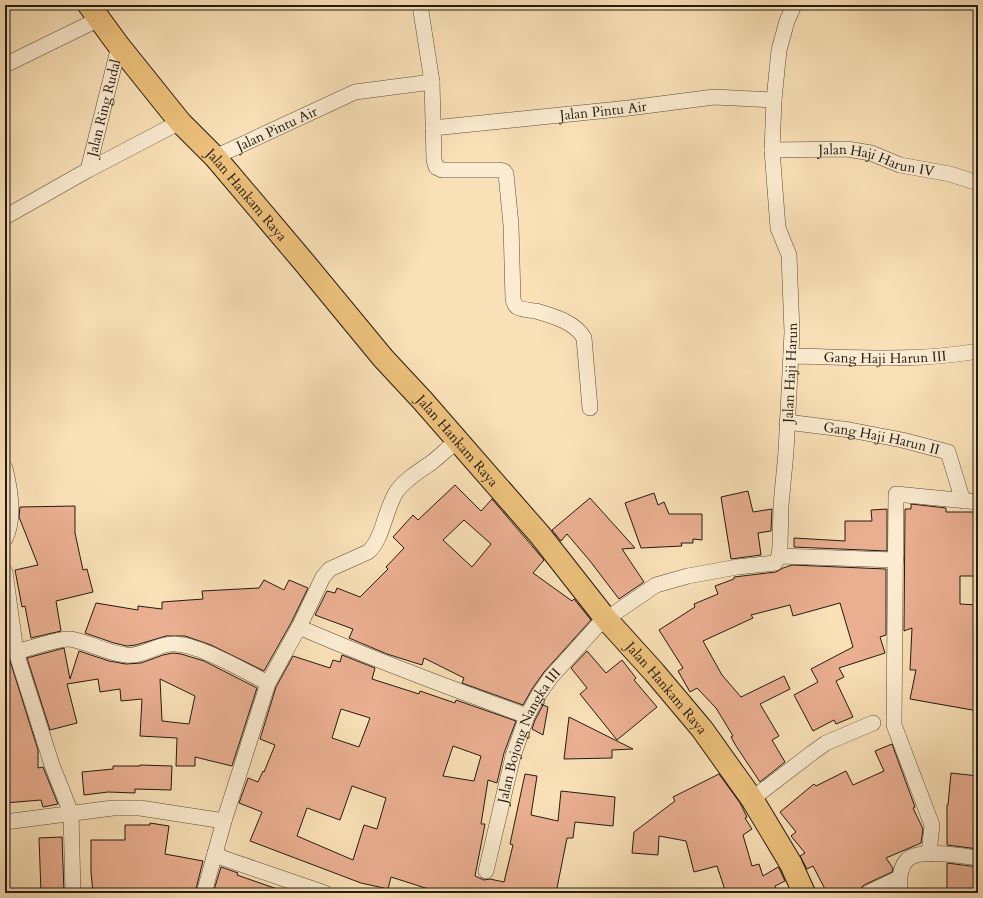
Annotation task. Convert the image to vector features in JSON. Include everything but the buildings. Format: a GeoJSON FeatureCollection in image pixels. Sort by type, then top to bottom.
{"type":"FeatureCollection","features":[{"type":"Feature","properties":{"kind":"main road","name":"Jalan Hankam Raya"},"geometry":{"type":"LineString","coordinates":[[94,12],[119,46],[180,122],[215,157],[303,261],[382,358],[423,401],[540,535],[606,619],[629,643],[702,729],[752,799],[791,864],[804,893]]}},
{"type":"Feature","properties":{"kind":"street"},"geometry":{"type":"LineString","coordinates":[[420,5],[432,82],[434,160],[436,167],[442,170],[499,170],[504,171],[506,174],[511,225],[514,304],[518,307],[571,324],[580,331],[584,338],[590,408]]}},
{"type":"Feature","properties":{"kind":"street","name":"Jalan Haji Harun"},"geometry":{"type":"LineString","coordinates":[[779,556],[788,422],[792,332],[789,255],[778,228],[772,150],[774,100],[779,50],[794,5]]}},
{"type":"Feature","properties":{"kind":"street"},"geometry":{"type":"LineString","coordinates":[[5,65],[94,12]]}},
{"type":"Feature","properties":{"kind":"street","name":"Jalan Ring Rudal"},"geometry":{"type":"LineString","coordinates":[[88,170],[119,46]]}},
{"type":"Feature","properties":{"kind":"street","name":"Jalan Pintu Air"},"geometry":{"type":"LineString","coordinates":[[215,157],[355,92],[432,82]]}},
{"type":"Feature","properties":{"kind":"street","name":"Jalan Pintu Air"},"geometry":{"type":"LineString","coordinates":[[433,128],[629,108],[714,97],[774,100]]}},
{"type":"Feature","properties":{"kind":"street","name":"Jalan Ring Rudal"},"geometry":{"type":"LineString","coordinates":[[5,217],[88,170],[180,122]]}},
{"type":"Feature","properties":{"kind":"street","name":"Jalan Haji Harun IV"},"geometry":{"type":"LineString","coordinates":[[772,150],[847,149],[871,153],[900,165],[950,174],[978,184]]}},
{"type":"Feature","properties":{"kind":"street","name":"Gang Haji Harun III"},"geometry":{"type":"LineString","coordinates":[[791,356],[907,358],[962,354],[978,351]]}},
{"type":"Feature","properties":{"kind":"street","name":"Gang Haji Harun II"},"geometry":{"type":"LineString","coordinates":[[788,422],[850,430],[902,440],[948,452],[971,502]]}},
{"type":"Feature","properties":{"kind":"street"},"geometry":{"type":"LineString","coordinates":[[204,893],[224,821],[268,683],[299,627],[323,577],[330,569],[368,552],[373,548],[377,541],[390,503],[398,491],[406,481],[457,441]]}},
{"type":"Feature","properties":{"kind":"street"},"geometry":{"type":"LineString","coordinates":[[5,468],[9,482],[11,514],[9,532],[5,539]]}},
{"type":"Feature","properties":{"kind":"street"},"geometry":{"type":"LineString","coordinates":[[929,854],[932,825],[894,725],[896,494],[971,502]]}},
{"type":"Feature","properties":{"kind":"street"},"geometry":{"type":"LineString","coordinates":[[606,619],[656,585],[688,576],[737,566],[775,564],[779,556],[896,560]]}},
{"type":"Feature","properties":{"kind":"street"},"geometry":{"type":"LineString","coordinates":[[5,572],[16,652],[52,765],[71,813],[73,893]]}},
{"type":"Feature","properties":{"kind":"street","name":"Jalan Bojong Nangka III"},"geometry":{"type":"LineString","coordinates":[[486,871],[513,756],[527,716],[539,694],[551,677],[599,624],[606,619]]}},
{"type":"Feature","properties":{"kind":"street"},"geometry":{"type":"LineString","coordinates":[[299,627],[345,647],[447,687],[527,716]]}},
{"type":"Feature","properties":{"kind":"street"},"geometry":{"type":"LineString","coordinates":[[16,652],[65,639],[109,652],[128,655],[140,654],[165,644],[184,644],[208,653],[268,683]]}},
{"type":"Feature","properties":{"kind":"street"},"geometry":{"type":"LineString","coordinates":[[752,799],[812,752],[826,743],[873,723]]}},
{"type":"Feature","properties":{"kind":"street"},"geometry":{"type":"LineString","coordinates":[[5,822],[113,808],[140,808],[224,821]]}},
{"type":"Feature","properties":{"kind":"street"},"geometry":{"type":"LineString","coordinates":[[215,853],[223,858],[325,893]]}},
{"type":"Feature","properties":{"kind":"street"},"geometry":{"type":"LineString","coordinates":[[868,893],[895,885],[908,858],[916,855],[929,854],[978,858]]}}]}
